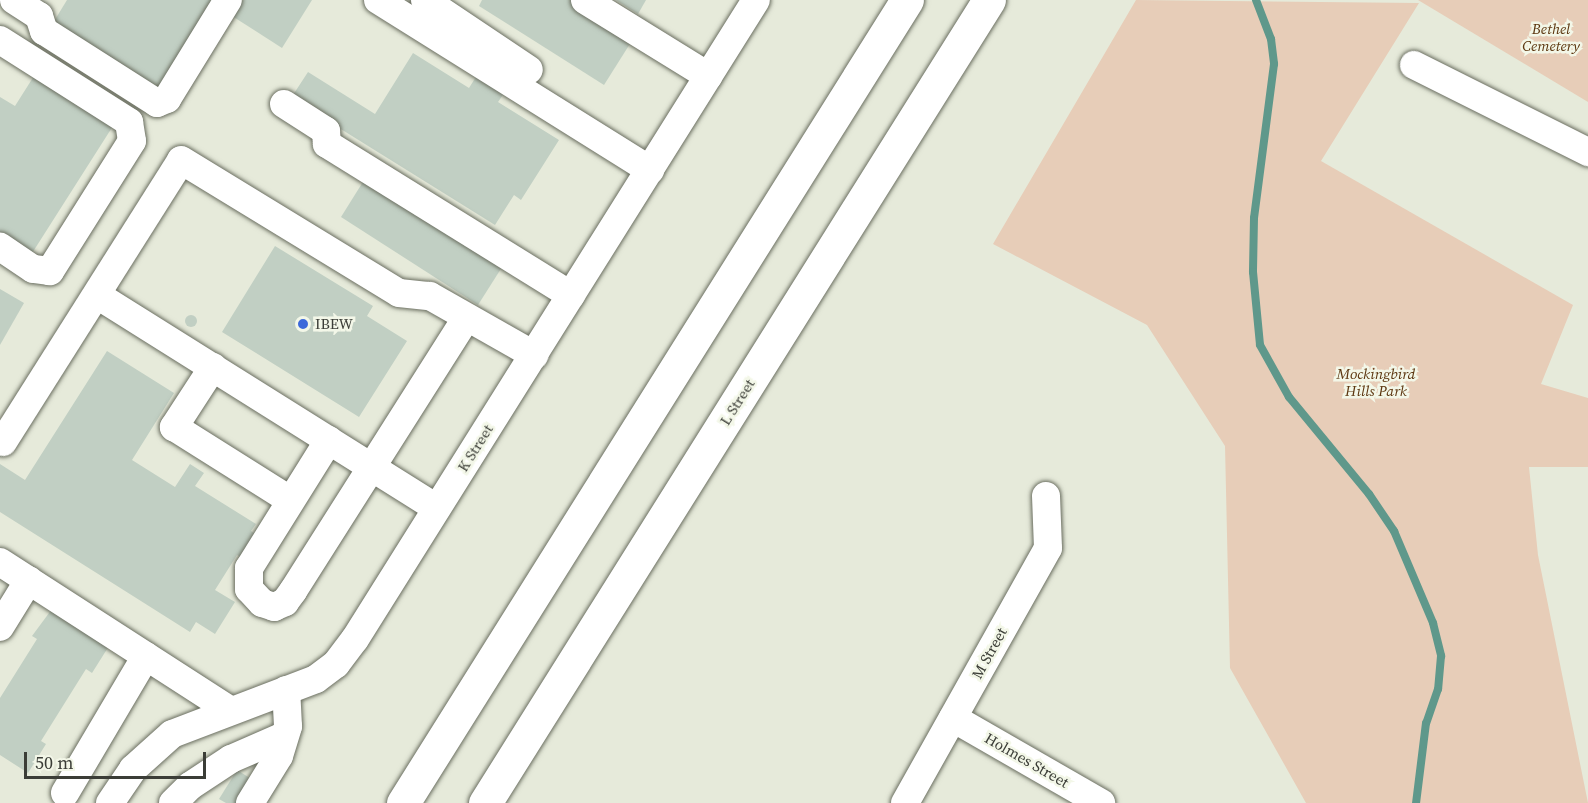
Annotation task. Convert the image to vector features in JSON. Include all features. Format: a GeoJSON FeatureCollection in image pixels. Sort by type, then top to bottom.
{"type":"FeatureCollection","features":[{"type":"Feature","properties":{"kind":"main road"},"geometry":{"type":"LineString","coordinates":[[403,803],[907,0]]}},
{"type":"Feature","properties":{"kind":"main road","name":"L Street"},"geometry":{"type":"LineString","coordinates":[[485,803],[990,0]]}},
{"type":"Feature","properties":{"kind":"street"},"geometry":{"type":"LineString","coordinates":[[14,0],[39,16],[44,31],[157,103],[167,99],[228,0]]}},
{"type":"Feature","properties":{"kind":"street"},"geometry":{"type":"LineString","coordinates":[[378,0],[655,162]]}},
{"type":"Feature","properties":{"kind":"street"},"geometry":{"type":"LineString","coordinates":[[425,0],[655,162]]}},
{"type":"Feature","properties":{"kind":"street"},"geometry":{"type":"LineString","coordinates":[[585,0],[708,76]]}},
{"type":"Feature","properties":{"kind":"street","name":"K Street"},"geometry":{"type":"LineString","coordinates":[[110,803],[130,774],[172,734],[315,679],[336,664],[534,355],[756,0]]}},
{"type":"Feature","properties":{"kind":"street"},"geometry":{"type":"LineString","coordinates":[[0,40],[129,122],[132,141],[50,271],[33,269],[0,247]]}},
{"type":"Feature","properties":{"kind":"street"},"geometry":{"type":"LineString","coordinates":[[1414,65],[1588,152]]}},
{"type":"Feature","properties":{"kind":"street"},"geometry":{"type":"LineString","coordinates":[[284,104],[326,131],[327,144],[571,295]]}},
{"type":"Feature","properties":{"kind":"street"},"geometry":{"type":"LineString","coordinates":[[3,442],[181,160],[399,293],[430,296],[534,355]]}},
{"type":"Feature","properties":{"kind":"street"},"geometry":{"type":"LineString","coordinates":[[97,295],[437,508]]}},
{"type":"Feature","properties":{"kind":"street"},"geometry":{"type":"LineString","coordinates":[[328,440],[249,568],[247,579],[255,597],[274,607],[285,602],[293,591],[466,318]]}},
{"type":"Feature","properties":{"kind":"street"},"geometry":{"type":"LineString","coordinates":[[213,368],[174,427],[290,500]]}},
{"type":"Feature","properties":{"kind":"street","name":"M Street"},"geometry":{"type":"LineString","coordinates":[[905,803],[1048,548],[1046,496]]}},
{"type":"Feature","properties":{"kind":"street"},"geometry":{"type":"LineString","coordinates":[[0,562],[230,710]]}},
{"type":"Feature","properties":{"kind":"street"},"geometry":{"type":"LineString","coordinates":[[0,627],[28,580]]}},
{"type":"Feature","properties":{"kind":"street"},"geometry":{"type":"LineString","coordinates":[[65,793],[146,656]]}},
{"type":"Feature","properties":{"kind":"street"},"geometry":{"type":"LineString","coordinates":[[250,803],[279,756],[288,726],[286,690]]}},
{"type":"Feature","properties":{"kind":"street","name":"Holmes Street"},"geometry":{"type":"LineString","coordinates":[[952,718],[1101,803]]}},
{"type":"Feature","properties":{"kind":"street"},"geometry":{"type":"LineString","coordinates":[[173,803],[190,786],[231,759],[284,736]]}},
{"type":"Feature","properties":{"kind":"street"},"geometry":{"type":"LineString","coordinates":[[90,750],[130,774]]}},
{"type":"Feature","properties":{"kind":"green space","name":"Mockingbird Hills Park"},"geometry":{"type":"Polygon","coordinates":[[[1136,0],[1419,3],[1321,161],[1573,305],[1541,384],[1588,398],[1588,467],[1529,467],[1538,555],[1588,803],[1306,803],[1230,668],[1225,446],[1147,325],[993,244],[1136,0]]]}},
{"type":"Feature","properties":{"kind":"green space","name":"Bethel Cemetery"},"geometry":{"type":"Polygon","coordinates":[[[1418,0],[1588,0],[1588,102],[1418,0]]]}},
{"type":"Feature","properties":{"kind":"building"},"geometry":{"type":"Polygon","coordinates":[[[67,0],[220,0],[158,99],[48,31],[67,0]]]}},
{"type":"Feature","properties":{"kind":"building"},"geometry":{"type":"Polygon","coordinates":[[[243,0],[312,0],[282,48],[232,16],[243,0]]]}},
{"type":"Feature","properties":{"kind":"building"},"geometry":{"type":"Polygon","coordinates":[[[482,0],[572,0],[633,39],[604,85],[479,6],[482,0]]]}},
{"type":"Feature","properties":{"kind":"building"},"geometry":{"type":"Polygon","coordinates":[[[616,0],[646,0],[638,14],[616,0]]]}},
{"type":"Feature","properties":{"kind":"building"},"geometry":{"type":"Polygon","coordinates":[[[413,53],[469,88],[479,72],[507,89],[498,102],[559,140],[521,200],[514,195],[495,225],[291,98],[308,72],[375,114],[413,53]]]}},
{"type":"Feature","properties":{"kind":"building"},"geometry":{"type":"Polygon","coordinates":[[[34,76],[113,126],[29,258],[0,239],[0,97],[15,106],[34,76]]]}},
{"type":"Feature","properties":{"kind":"building"},"geometry":{"type":"Polygon","coordinates":[[[366,177],[504,264],[478,305],[341,217],[366,177]]]}},
{"type":"Feature","properties":{"kind":"building","name":"IBEW"},"geometry":{"type":"Polygon","coordinates":[[[275,246],[373,306],[367,316],[407,341],[359,417],[222,332],[275,246]]]}},
{"type":"Feature","properties":{"kind":"building"},"geometry":{"type":"Polygon","coordinates":[[[0,289],[24,303],[0,345],[0,289]]]}},
{"type":"Feature","properties":{"kind":"building"},"geometry":{"type":"Polygon","coordinates":[[[191,315],[197,321],[191,327],[185,321],[191,315]]]}},
{"type":"Feature","properties":{"kind":"building"},"geometry":{"type":"Polygon","coordinates":[[[107,351],[174,393],[132,460],[175,487],[190,464],[204,473],[195,486],[256,524],[251,531],[275,546],[259,569],[237,555],[215,590],[235,602],[215,634],[196,622],[190,632],[0,512],[0,464],[25,480],[107,351]]]}},
{"type":"Feature","properties":{"kind":"building"},"geometry":{"type":"Polygon","coordinates":[[[52,609],[109,646],[92,673],[86,669],[41,741],[46,744],[28,773],[0,755],[0,698],[37,639],[32,636],[52,609]]]}},
{"type":"Feature","properties":{"kind":"building"},"geometry":{"type":"Polygon","coordinates":[[[237,770],[253,780],[239,803],[226,803],[219,799],[237,770]]]}},
{"type":"Feature","properties":{"kind":"waterway"},"geometry":{"type":"LineString","coordinates":[[1256,0],[1271,39],[1274,64],[1254,218],[1253,272],[1260,345],[1289,397],[1369,494],[1394,531],[1433,623],[1441,656],[1438,689],[1426,723],[1416,803]]}},
{"type":"Feature","properties":{"kind":"place","name":"IBEW"},"geometry":{"type":"Point","coordinates":[303,324]}}]}
